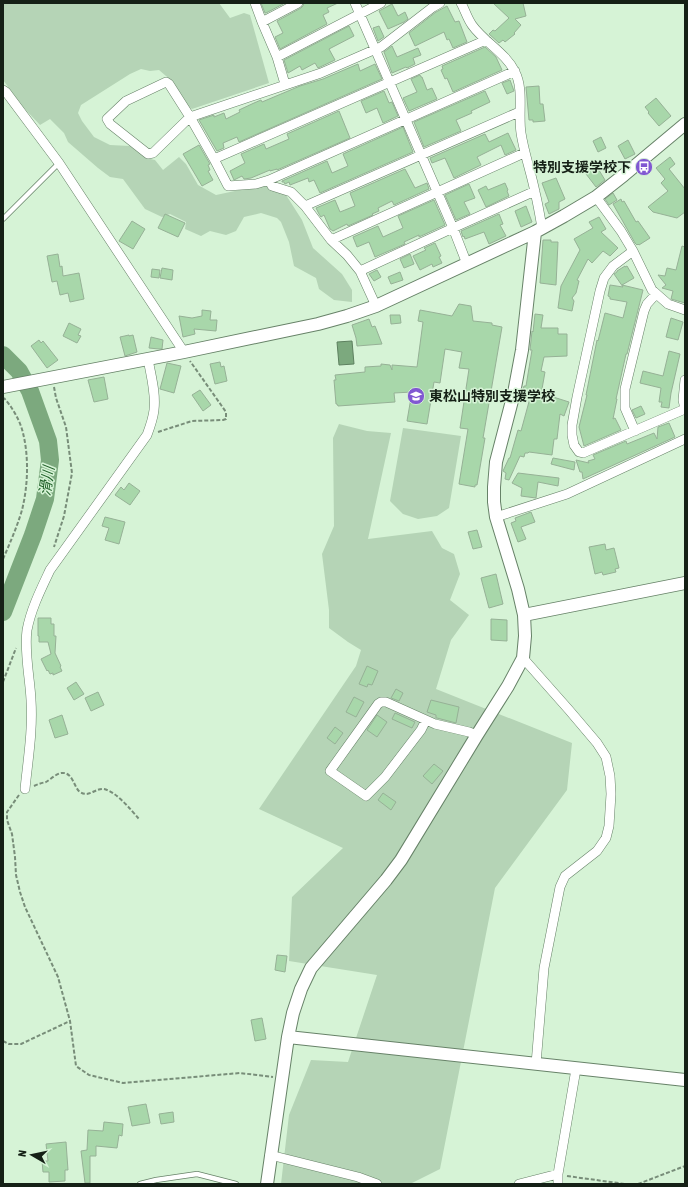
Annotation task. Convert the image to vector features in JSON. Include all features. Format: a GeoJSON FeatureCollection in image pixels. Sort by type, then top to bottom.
{"type":"FeatureCollection","features":[{"type":"Feature","properties":{"kind":"street"},"geometry":{"type":"LineString","coordinates":[[255,3],[278,58],[285,84]]}},
{"type":"Feature","properties":{"kind":"street"},"geometry":{"type":"LineString","coordinates":[[262,22],[298,3]]}},
{"type":"Feature","properties":{"kind":"street"},"geometry":{"type":"LineString","coordinates":[[355,3],[406,118],[467,264]]}},
{"type":"Feature","properties":{"kind":"street"},"geometry":{"type":"LineString","coordinates":[[278,58],[381,3]]}},
{"type":"Feature","properties":{"kind":"street"},"geometry":{"type":"LineString","coordinates":[[440,3],[381,47],[321,73],[190,117],[153,152],[148,154],[110,124],[107,119],[126,101],[166,82],[170,84],[190,117],[228,186],[256,184],[269,180],[515,71]]}},
{"type":"Feature","properties":{"kind":"street"},"geometry":{"type":"LineString","coordinates":[[267,1184],[288,1037],[300,989],[311,968],[386,880],[401,860],[508,686],[523,658],[525,636],[524,615],[518,589],[496,517],[494,502],[496,466],[508,423],[522,350],[539,230],[535,191],[524,153],[519,112],[520,89],[518,79],[515,71],[508,62],[472,25],[462,3]]}},
{"type":"Feature","properties":{"kind":"street"},"geometry":{"type":"LineString","coordinates":[[214,159],[389,81],[486,40]]}},
{"type":"Feature","properties":{"kind":"street"},"geometry":{"type":"LineString","coordinates":[[3,90],[58,163],[184,352]]}},
{"type":"Feature","properties":{"kind":"street"},"geometry":{"type":"LineString","coordinates":[[305,206],[519,112]]}},
{"type":"Feature","properties":{"kind":"street"},"geometry":{"type":"LineString","coordinates":[[3,387],[318,324],[376,306],[539,230],[596,197],[685,124]]}},
{"type":"Feature","properties":{"kind":"street"},"geometry":{"type":"LineString","coordinates":[[331,240],[524,153]]}},
{"type":"Feature","properties":{"kind":"street"},"geometry":{"type":"LineString","coordinates":[[269,180],[272,186],[291,192],[305,206],[331,240],[347,255],[360,271],[376,306]]}},
{"type":"Feature","properties":{"kind":"street"},"geometry":{"type":"LineString","coordinates":[[360,271],[535,191]]}},
{"type":"Feature","properties":{"kind":"street"},"geometry":{"type":"LineString","coordinates":[[596,197],[621,231],[633,251],[652,290],[668,304],[685,310]]}},
{"type":"Feature","properties":{"kind":"street"},"geometry":{"type":"LineString","coordinates":[[633,251],[613,266],[604,278],[600,291],[572,425],[574,445],[579,452],[583,453],[685,409],[683,400],[685,380]]}},
{"type":"Feature","properties":{"kind":"street"},"geometry":{"type":"LineString","coordinates":[[635,431],[625,408],[625,389],[644,311],[647,304],[656,294]]}},
{"type":"Feature","properties":{"kind":"street"},"geometry":{"type":"LineString","coordinates":[[25,789],[32,730],[26,645],[29,622],[50,570],[147,435],[152,422],[154,409],[154,393],[148,359]]}},
{"type":"Feature","properties":{"kind":"street"},"geometry":{"type":"LineString","coordinates":[[496,517],[567,494],[685,439]]}},
{"type":"Feature","properties":{"kind":"street"},"geometry":{"type":"LineString","coordinates":[[524,615],[685,583]]}},
{"type":"Feature","properties":{"kind":"street"},"geometry":{"type":"LineString","coordinates":[[523,658],[569,710],[606,757],[610,776],[611,794],[609,826],[606,838],[596,851],[566,876],[560,887],[544,968],[536,1064]]}},
{"type":"Feature","properties":{"kind":"street"},"geometry":{"type":"LineString","coordinates":[[426,720],[421,730],[385,777],[366,796],[330,771],[378,704],[381,702],[386,702],[435,724],[477,735]]}},
{"type":"Feature","properties":{"kind":"street"},"geometry":{"type":"LineString","coordinates":[[288,1037],[685,1080]]}},
{"type":"Feature","properties":{"kind":"street"},"geometry":{"type":"LineString","coordinates":[[558,1184],[558,1174],[576,1069]]}},
{"type":"Feature","properties":{"kind":"street"},"geometry":{"type":"LineString","coordinates":[[270,1155],[358,1177],[377,1184]]}},
{"type":"Feature","properties":{"kind":"street"},"geometry":{"type":"LineString","coordinates":[[519,1184],[558,1174]]}},
{"type":"Feature","properties":{"kind":"lane"},"geometry":{"type":"LineString","coordinates":[[3,219],[58,163]]}},
{"type":"Feature","properties":{"kind":"lane"},"geometry":{"type":"LineString","coordinates":[[140,1184],[197,1174],[236,1184]]}},
{"type":"Feature","properties":{"kind":"path"},"geometry":{"type":"LineString","coordinates":[[147,435],[192,421],[226,419],[226,412],[222,405],[184,352]]}},
{"type":"Feature","properties":{"kind":"path"},"geometry":{"type":"LineString","coordinates":[[50,378],[66,427],[72,473],[64,516],[54,547]]}},
{"type":"Feature","properties":{"kind":"path"},"geometry":{"type":"LineString","coordinates":[[3,396],[12,407],[23,432],[27,458],[26,485],[22,508],[3,559]]}},
{"type":"Feature","properties":{"kind":"path"},"geometry":{"type":"LineString","coordinates":[[3,682],[18,644],[27,631]]}},
{"type":"Feature","properties":{"kind":"path"},"geometry":{"type":"LineString","coordinates":[[140,819],[130,807],[109,791],[100,789],[89,794],[84,794],[79,791],[70,776],[65,773],[61,773],[46,782],[25,789],[7,812],[7,820],[12,834],[16,875],[20,892],[25,907],[58,977],[70,1021],[76,1066],[89,1075],[123,1083],[240,1073],[282,1078]]}},
{"type":"Feature","properties":{"kind":"path"},"geometry":{"type":"LineString","coordinates":[[3,1041],[8,1044],[21,1044],[70,1021]]}},
{"type":"Feature","properties":{"kind":"path"},"geometry":{"type":"LineString","coordinates":[[638,1184],[685,1166]]}},
{"type":"Feature","properties":{"kind":"path"},"geometry":{"type":"LineString","coordinates":[[558,1174],[625,1184]]}},
{"type":"Feature","properties":{"kind":"shaded area"},"geometry":{"type":"Polygon","coordinates":[[[3,3],[219,3],[230,18],[244,13],[250,15],[269,83],[192,109],[185,104],[173,82],[159,70],[150,71],[141,69],[130,74],[81,105],[78,113],[94,137],[110,145],[130,146],[146,158],[155,160],[163,170],[179,157],[186,164],[198,185],[216,195],[268,184],[286,195],[302,220],[313,248],[342,274],[352,290],[352,302],[334,300],[319,289],[316,278],[294,266],[289,242],[281,222],[277,218],[261,213],[244,217],[236,231],[226,235],[210,231],[201,236],[185,229],[186,222],[170,214],[162,217],[145,209],[123,179],[110,177],[98,168],[68,142],[64,133],[50,119],[40,125],[23,107],[3,80],[3,3]]]}},
{"type":"Feature","properties":{"kind":"shaded area"},"geometry":{"type":"Polygon","coordinates":[[[352,341],[354,364],[339,365],[337,342],[352,341]]]}},
{"type":"Feature","properties":{"kind":"shaded area"},"geometry":{"type":"Polygon","coordinates":[[[339,424],[367,431],[391,433],[368,539],[432,531],[442,548],[454,554],[460,574],[450,600],[469,615],[451,640],[436,689],[572,743],[567,790],[495,888],[440,1169],[410,1184],[281,1184],[289,1115],[311,1060],[348,1062],[377,975],[289,961],[292,897],[343,848],[259,809],[356,666],[361,650],[329,628],[329,610],[322,554],[334,526],[333,438],[339,424]]]}},
{"type":"Feature","properties":{"kind":"shaded area"},"geometry":{"type":"Polygon","coordinates":[[[403,428],[461,436],[449,508],[437,516],[418,519],[403,514],[390,501],[403,428]]]}},
{"type":"Feature","properties":{"kind":"building"},"geometry":{"type":"Polygon","coordinates":[[[261,3],[285,3],[265,13],[261,3]]]}},
{"type":"Feature","properties":{"kind":"building"},"geometry":{"type":"Polygon","coordinates":[[[304,3],[338,3],[327,8],[329,12],[323,15],[327,24],[280,49],[275,37],[283,33],[277,21],[301,8],[304,3]]]}},
{"type":"Feature","properties":{"kind":"building"},"geometry":{"type":"Polygon","coordinates":[[[493,3],[523,3],[526,16],[515,19],[521,25],[514,33],[515,34],[505,42],[503,40],[499,43],[489,34],[493,30],[495,31],[509,18],[493,3]]]}},
{"type":"Feature","properties":{"kind":"building"},"geometry":{"type":"Polygon","coordinates":[[[392,4],[398,16],[405,12],[408,19],[388,29],[379,11],[392,4]]]}},
{"type":"Feature","properties":{"kind":"building"},"geometry":{"type":"Polygon","coordinates":[[[447,6],[455,22],[459,21],[467,42],[453,48],[449,39],[447,40],[444,32],[415,46],[409,33],[436,12],[447,6]]]}},
{"type":"Feature","properties":{"kind":"building"},"geometry":{"type":"Polygon","coordinates":[[[349,26],[354,36],[329,49],[335,60],[318,68],[315,63],[302,70],[300,66],[288,73],[284,60],[349,26]]]}},
{"type":"Feature","properties":{"kind":"building"},"geometry":{"type":"Polygon","coordinates":[[[379,26],[384,37],[378,41],[373,28],[379,26]]]}},
{"type":"Feature","properties":{"kind":"building"},"geometry":{"type":"Polygon","coordinates":[[[392,46],[397,57],[418,48],[421,55],[413,58],[415,64],[392,73],[384,52],[392,46]]]}},
{"type":"Feature","properties":{"kind":"building"},"geometry":{"type":"Polygon","coordinates":[[[485,47],[496,57],[502,70],[453,92],[447,78],[445,79],[441,70],[443,69],[442,66],[485,47]]]}},
{"type":"Feature","properties":{"kind":"building"},"geometry":{"type":"Polygon","coordinates":[[[358,64],[360,71],[375,64],[382,79],[239,142],[237,137],[223,143],[224,148],[217,151],[199,120],[224,113],[226,119],[240,112],[239,110],[261,100],[262,102],[358,64]]]}},
{"type":"Feature","properties":{"kind":"building"},"geometry":{"type":"Polygon","coordinates":[[[420,75],[427,90],[432,88],[437,99],[409,111],[403,98],[417,92],[411,79],[420,75]]]}},
{"type":"Feature","properties":{"kind":"building"},"geometry":{"type":"Polygon","coordinates":[[[510,80],[514,91],[507,94],[502,83],[510,80]]]}},
{"type":"Feature","properties":{"kind":"building"},"geometry":{"type":"Polygon","coordinates":[[[539,86],[540,104],[543,104],[545,121],[533,122],[533,120],[529,120],[526,87],[539,86]]]}},
{"type":"Feature","properties":{"kind":"building"},"geometry":{"type":"Polygon","coordinates":[[[384,91],[389,103],[392,102],[398,116],[383,123],[377,108],[366,113],[361,101],[384,91]]]}},
{"type":"Feature","properties":{"kind":"building"},"geometry":{"type":"Polygon","coordinates":[[[485,91],[490,102],[471,111],[472,113],[456,120],[461,131],[424,147],[414,122],[485,91]]]}},
{"type":"Feature","properties":{"kind":"building"},"geometry":{"type":"Polygon","coordinates":[[[656,98],[671,116],[659,126],[645,107],[656,98]]]}},
{"type":"Feature","properties":{"kind":"building"},"geometry":{"type":"Polygon","coordinates":[[[339,111],[350,138],[277,170],[270,170],[251,178],[244,179],[242,176],[234,180],[230,171],[245,163],[241,154],[264,144],[266,149],[289,139],[287,134],[339,111]]]}},
{"type":"Feature","properties":{"kind":"building"},"geometry":{"type":"Polygon","coordinates":[[[403,127],[413,152],[320,193],[314,180],[309,182],[308,178],[290,185],[289,182],[285,184],[282,182],[327,161],[332,173],[348,166],[343,154],[403,127]]]}},
{"type":"Feature","properties":{"kind":"building"},"geometry":{"type":"Polygon","coordinates":[[[508,133],[516,150],[505,155],[501,145],[477,157],[481,165],[454,178],[445,158],[432,163],[430,158],[485,134],[489,142],[508,133]]]}},
{"type":"Feature","properties":{"kind":"building"},"geometry":{"type":"Polygon","coordinates":[[[601,137],[606,148],[598,152],[593,141],[601,137]]]}},
{"type":"Feature","properties":{"kind":"building"},"geometry":{"type":"Polygon","coordinates":[[[628,140],[635,154],[625,159],[618,146],[628,140]]]}},
{"type":"Feature","properties":{"kind":"building"},"geometry":{"type":"Polygon","coordinates":[[[199,145],[210,164],[208,165],[210,170],[208,171],[213,180],[202,186],[183,154],[199,145]]]}},
{"type":"Feature","properties":{"kind":"building"},"geometry":{"type":"Polygon","coordinates":[[[670,157],[675,164],[669,169],[685,189],[685,212],[677,218],[653,212],[648,207],[668,191],[661,183],[665,179],[656,168],[670,157]]]}},
{"type":"Feature","properties":{"kind":"building"},"geometry":{"type":"Polygon","coordinates":[[[594,162],[605,180],[596,187],[583,170],[594,162]]]}},
{"type":"Feature","properties":{"kind":"building"},"geometry":{"type":"Polygon","coordinates":[[[405,169],[415,188],[427,183],[429,189],[394,205],[392,201],[378,208],[379,211],[372,214],[373,215],[348,226],[347,224],[333,231],[330,229],[324,215],[321,217],[316,208],[335,200],[340,212],[355,206],[350,193],[405,169]]]}},
{"type":"Feature","properties":{"kind":"building"},"geometry":{"type":"Polygon","coordinates":[[[556,178],[565,199],[559,202],[559,209],[549,214],[545,204],[549,202],[542,183],[556,178]]]}},
{"type":"Feature","properties":{"kind":"building"},"geometry":{"type":"Polygon","coordinates":[[[505,183],[509,196],[486,207],[478,190],[486,186],[488,190],[505,183]]]}},
{"type":"Feature","properties":{"kind":"building"},"geometry":{"type":"Polygon","coordinates":[[[469,184],[475,198],[464,202],[470,214],[456,220],[445,195],[469,184]]]}},
{"type":"Feature","properties":{"kind":"building"},"geometry":{"type":"Polygon","coordinates":[[[613,193],[617,200],[609,205],[605,199],[613,193]]]}},
{"type":"Feature","properties":{"kind":"building"},"geometry":{"type":"Polygon","coordinates":[[[621,199],[622,202],[624,201],[636,222],[638,221],[650,238],[639,245],[635,243],[613,204],[621,199]]]}},
{"type":"Feature","properties":{"kind":"building"},"geometry":{"type":"Polygon","coordinates":[[[434,200],[445,225],[419,237],[419,235],[404,242],[405,244],[375,257],[369,242],[357,247],[353,237],[378,226],[383,237],[403,228],[398,216],[434,200]]]}},
{"type":"Feature","properties":{"kind":"building"},"geometry":{"type":"Polygon","coordinates":[[[526,206],[532,222],[521,227],[515,211],[526,206]]]}},
{"type":"Feature","properties":{"kind":"building"},"geometry":{"type":"Polygon","coordinates":[[[165,214],[185,223],[178,237],[158,228],[165,214]]]}},
{"type":"Feature","properties":{"kind":"building"},"geometry":{"type":"Polygon","coordinates":[[[499,214],[503,224],[500,225],[506,236],[489,244],[484,232],[465,239],[464,236],[463,237],[461,231],[499,214]]]}},
{"type":"Feature","properties":{"kind":"building"},"geometry":{"type":"Polygon","coordinates":[[[599,217],[606,229],[601,232],[618,248],[610,256],[603,251],[592,263],[588,259],[577,280],[579,281],[576,293],[572,298],[574,301],[572,311],[558,308],[561,286],[580,250],[574,239],[593,228],[589,222],[599,217]]]}},
{"type":"Feature","properties":{"kind":"building"},"geometry":{"type":"Polygon","coordinates":[[[132,221],[145,229],[133,249],[119,241],[132,221]]]}},
{"type":"Feature","properties":{"kind":"building"},"geometry":{"type":"Polygon","coordinates":[[[543,240],[558,242],[556,285],[540,283],[543,240]]]}},
{"type":"Feature","properties":{"kind":"building"},"geometry":{"type":"Polygon","coordinates":[[[435,243],[441,256],[439,257],[442,263],[433,267],[432,264],[420,270],[413,256],[426,250],[424,248],[435,243]]]}},
{"type":"Feature","properties":{"kind":"building"},"geometry":{"type":"Polygon","coordinates":[[[682,246],[685,247],[685,303],[671,299],[673,291],[662,288],[666,285],[658,275],[665,276],[667,268],[676,270],[682,246]]]}},
{"type":"Feature","properties":{"kind":"building"},"geometry":{"type":"Polygon","coordinates":[[[58,254],[60,267],[62,266],[63,276],[79,273],[84,299],[70,302],[68,293],[60,295],[57,281],[52,282],[47,256],[58,254]]]}},
{"type":"Feature","properties":{"kind":"building"},"geometry":{"type":"Polygon","coordinates":[[[410,254],[414,264],[404,268],[400,259],[410,254]]]}},
{"type":"Feature","properties":{"kind":"building"},"geometry":{"type":"Polygon","coordinates":[[[627,266],[634,278],[622,285],[643,290],[616,399],[613,419],[615,418],[621,430],[584,446],[579,427],[587,395],[597,340],[598,341],[605,313],[623,318],[627,302],[610,299],[608,296],[610,285],[623,287],[614,274],[627,266]]]}},
{"type":"Feature","properties":{"kind":"building"},"geometry":{"type":"Polygon","coordinates":[[[162,268],[173,270],[172,280],[160,278],[162,268]]]}},
{"type":"Feature","properties":{"kind":"building"},"geometry":{"type":"Polygon","coordinates":[[[152,269],[160,270],[159,278],[151,277],[152,269]]]}},
{"type":"Feature","properties":{"kind":"building"},"geometry":{"type":"Polygon","coordinates":[[[377,270],[381,277],[374,281],[369,274],[377,270]]]}},
{"type":"Feature","properties":{"kind":"building"},"geometry":{"type":"Polygon","coordinates":[[[400,272],[403,280],[391,284],[388,277],[400,272]]]}},
{"type":"Feature","properties":{"kind":"building"},"geometry":{"type":"Polygon","coordinates":[[[459,304],[471,306],[473,321],[492,323],[492,325],[502,327],[483,438],[485,438],[477,485],[475,485],[475,487],[459,484],[468,429],[460,428],[469,369],[459,368],[462,352],[445,349],[440,383],[434,382],[427,424],[407,421],[412,392],[394,393],[395,402],[338,406],[336,404],[335,375],[365,372],[365,367],[381,366],[381,364],[390,365],[392,370],[392,365],[417,367],[423,322],[418,321],[420,310],[452,316],[459,304]]]}},
{"type":"Feature","properties":{"kind":"building"},"geometry":{"type":"Polygon","coordinates":[[[202,310],[211,311],[210,320],[217,320],[216,331],[194,329],[195,334],[183,337],[179,316],[192,318],[202,316],[202,310]]]}},
{"type":"Feature","properties":{"kind":"building"},"geometry":{"type":"Polygon","coordinates":[[[535,314],[543,315],[541,328],[558,328],[558,334],[567,334],[567,356],[544,357],[541,371],[545,372],[542,389],[545,390],[544,392],[547,393],[547,395],[569,402],[564,416],[560,414],[557,439],[554,439],[552,455],[529,452],[525,453],[524,457],[520,456],[509,480],[505,479],[506,473],[503,471],[510,458],[518,430],[521,431],[530,398],[529,396],[522,394],[524,386],[526,386],[532,350],[530,350],[535,314]]]}},
{"type":"Feature","properties":{"kind":"building"},"geometry":{"type":"Polygon","coordinates":[[[390,315],[400,315],[401,323],[391,324],[390,315]]]}},
{"type":"Feature","properties":{"kind":"building"},"geometry":{"type":"Polygon","coordinates":[[[671,318],[683,322],[678,340],[666,337],[671,318]]]}},
{"type":"Feature","properties":{"kind":"building"},"geometry":{"type":"Polygon","coordinates":[[[369,319],[372,327],[375,326],[382,344],[357,346],[352,325],[369,319]]]}},
{"type":"Feature","properties":{"kind":"building"},"geometry":{"type":"Polygon","coordinates":[[[69,323],[81,329],[78,335],[81,336],[77,343],[63,336],[69,323]]]}},
{"type":"Feature","properties":{"kind":"building"},"geometry":{"type":"Polygon","coordinates":[[[133,335],[137,352],[125,356],[120,337],[133,335]]]}},
{"type":"Feature","properties":{"kind":"building"},"geometry":{"type":"Polygon","coordinates":[[[151,337],[163,340],[162,349],[149,348],[151,337]]]}},
{"type":"Feature","properties":{"kind":"building"},"geometry":{"type":"Polygon","coordinates":[[[39,340],[41,343],[43,341],[58,360],[47,368],[31,346],[39,340]]]}},
{"type":"Feature","properties":{"kind":"building"},"geometry":{"type":"Polygon","coordinates":[[[669,351],[680,354],[669,408],[661,407],[662,402],[659,402],[661,388],[640,383],[643,371],[663,376],[669,351]]]}},
{"type":"Feature","properties":{"kind":"building"},"geometry":{"type":"Polygon","coordinates":[[[220,362],[221,367],[224,366],[227,381],[215,384],[210,364],[220,362]]]}},
{"type":"Feature","properties":{"kind":"building"},"geometry":{"type":"Polygon","coordinates":[[[167,363],[181,366],[174,393],[160,389],[167,363]]]}},
{"type":"Feature","properties":{"kind":"building"},"geometry":{"type":"Polygon","coordinates":[[[104,377],[108,399],[94,402],[88,380],[104,377]]]}},
{"type":"Feature","properties":{"kind":"building"},"geometry":{"type":"Polygon","coordinates":[[[200,390],[211,405],[203,411],[192,395],[200,390]]]}},
{"type":"Feature","properties":{"kind":"building"},"geometry":{"type":"Polygon","coordinates":[[[641,406],[645,414],[636,418],[632,410],[641,406]]]}},
{"type":"Feature","properties":{"kind":"building"},"geometry":{"type":"Polygon","coordinates":[[[669,423],[675,437],[583,479],[582,472],[580,472],[576,460],[589,463],[588,461],[595,459],[593,455],[626,441],[627,444],[654,433],[657,439],[658,427],[669,423]]]}},
{"type":"Feature","properties":{"kind":"building"},"geometry":{"type":"Polygon","coordinates":[[[553,458],[575,462],[574,470],[551,464],[553,458]]]}},
{"type":"Feature","properties":{"kind":"building"},"geometry":{"type":"Polygon","coordinates":[[[518,473],[559,478],[558,486],[538,482],[536,498],[521,496],[522,488],[512,483],[518,473]]]}},
{"type":"Feature","properties":{"kind":"building"},"geometry":{"type":"Polygon","coordinates":[[[129,483],[140,491],[130,505],[115,495],[121,487],[124,490],[129,483]]]}},
{"type":"Feature","properties":{"kind":"building"},"geometry":{"type":"Polygon","coordinates":[[[531,512],[535,522],[521,527],[526,539],[518,542],[511,523],[516,521],[515,518],[531,512]]]}},
{"type":"Feature","properties":{"kind":"building"},"geometry":{"type":"Polygon","coordinates":[[[105,517],[125,522],[119,544],[105,540],[109,528],[102,526],[105,517]]]}},
{"type":"Feature","properties":{"kind":"building"},"geometry":{"type":"Polygon","coordinates":[[[477,530],[482,547],[473,549],[468,532],[477,530]]]}},
{"type":"Feature","properties":{"kind":"building"},"geometry":{"type":"Polygon","coordinates":[[[605,544],[606,550],[614,548],[619,568],[615,569],[616,572],[603,575],[602,572],[595,574],[589,547],[605,544]]]}},
{"type":"Feature","properties":{"kind":"building"},"geometry":{"type":"Polygon","coordinates":[[[496,574],[503,604],[489,608],[481,578],[496,574]]]}},
{"type":"Feature","properties":{"kind":"building"},"geometry":{"type":"Polygon","coordinates":[[[38,618],[51,618],[51,624],[54,624],[54,636],[56,636],[55,653],[62,671],[53,675],[53,673],[50,674],[48,670],[47,671],[41,659],[51,654],[48,642],[39,642],[38,618]]]}},
{"type":"Feature","properties":{"kind":"building"},"geometry":{"type":"Polygon","coordinates":[[[491,619],[507,620],[507,641],[491,640],[491,619]]]}},
{"type":"Feature","properties":{"kind":"building"},"geometry":{"type":"Polygon","coordinates":[[[367,666],[378,671],[372,685],[368,684],[367,687],[359,684],[367,666]]]}},
{"type":"Feature","properties":{"kind":"building"},"geometry":{"type":"Polygon","coordinates":[[[76,682],[84,694],[74,700],[67,688],[76,682]]]}},
{"type":"Feature","properties":{"kind":"building"},"geometry":{"type":"Polygon","coordinates":[[[396,689],[403,693],[399,701],[391,698],[396,689]]]}},
{"type":"Feature","properties":{"kind":"building"},"geometry":{"type":"Polygon","coordinates":[[[98,692],[104,705],[91,711],[85,698],[98,692]]]}},
{"type":"Feature","properties":{"kind":"building"},"geometry":{"type":"Polygon","coordinates":[[[354,697],[364,702],[356,717],[346,712],[354,697]]]}},
{"type":"Feature","properties":{"kind":"building"},"geometry":{"type":"Polygon","coordinates":[[[431,700],[459,707],[456,723],[436,718],[436,715],[427,712],[431,700]]]}},
{"type":"Feature","properties":{"kind":"building"},"geometry":{"type":"Polygon","coordinates":[[[395,713],[415,722],[412,728],[392,719],[395,713]]]}},
{"type":"Feature","properties":{"kind":"building"},"geometry":{"type":"Polygon","coordinates":[[[62,715],[68,734],[55,738],[49,720],[62,715]]]}},
{"type":"Feature","properties":{"kind":"building"},"geometry":{"type":"Polygon","coordinates":[[[377,715],[387,722],[377,737],[367,730],[377,715]]]}},
{"type":"Feature","properties":{"kind":"building"},"geometry":{"type":"Polygon","coordinates":[[[335,727],[343,733],[335,744],[327,738],[335,727]]]}},
{"type":"Feature","properties":{"kind":"building"},"geometry":{"type":"Polygon","coordinates":[[[434,764],[443,771],[432,784],[423,776],[434,764]]]}},
{"type":"Feature","properties":{"kind":"building"},"geometry":{"type":"Polygon","coordinates":[[[383,793],[396,802],[391,810],[378,800],[383,793]]]}},
{"type":"Feature","properties":{"kind":"building"},"geometry":{"type":"Polygon","coordinates":[[[277,955],[287,956],[285,972],[275,970],[277,955]]]}},
{"type":"Feature","properties":{"kind":"building"},"geometry":{"type":"Polygon","coordinates":[[[262,1018],[266,1039],[255,1041],[251,1020],[262,1018]]]}},
{"type":"Feature","properties":{"kind":"building"},"geometry":{"type":"Polygon","coordinates":[[[146,1104],[150,1123],[132,1126],[128,1107],[146,1104]]]}},
{"type":"Feature","properties":{"kind":"building"},"geometry":{"type":"Polygon","coordinates":[[[173,1112],[174,1122],[161,1124],[159,1114],[173,1112]]]}},
{"type":"Feature","properties":{"kind":"building"},"geometry":{"type":"Polygon","coordinates":[[[104,1122],[123,1124],[122,1136],[119,1135],[117,1148],[96,1146],[96,1156],[90,1156],[90,1183],[85,1183],[81,1151],[87,1150],[88,1130],[103,1131],[104,1122]]]}},
{"type":"Feature","properties":{"kind":"building"},"geometry":{"type":"Polygon","coordinates":[[[66,1142],[68,1170],[65,1170],[65,1181],[49,1182],[49,1172],[43,1172],[42,1161],[48,1161],[46,1144],[66,1142]]]}},
{"type":"Feature","properties":{"kind":"waterway","name":"滑川"},"geometry":{"type":"LineString","coordinates":[[3,355],[19,371],[30,391],[48,441],[50,460],[45,499],[33,535],[3,612]]}},
{"type":"Feature","properties":{"kind":"place","name":"特別支援学校下"},"geometry":{"type":"Point","coordinates":[644,167]}},
{"type":"Feature","properties":{"kind":"place","name":"東松山特別支援学校"},"geometry":{"type":"Point","coordinates":[416,396]}}]}
